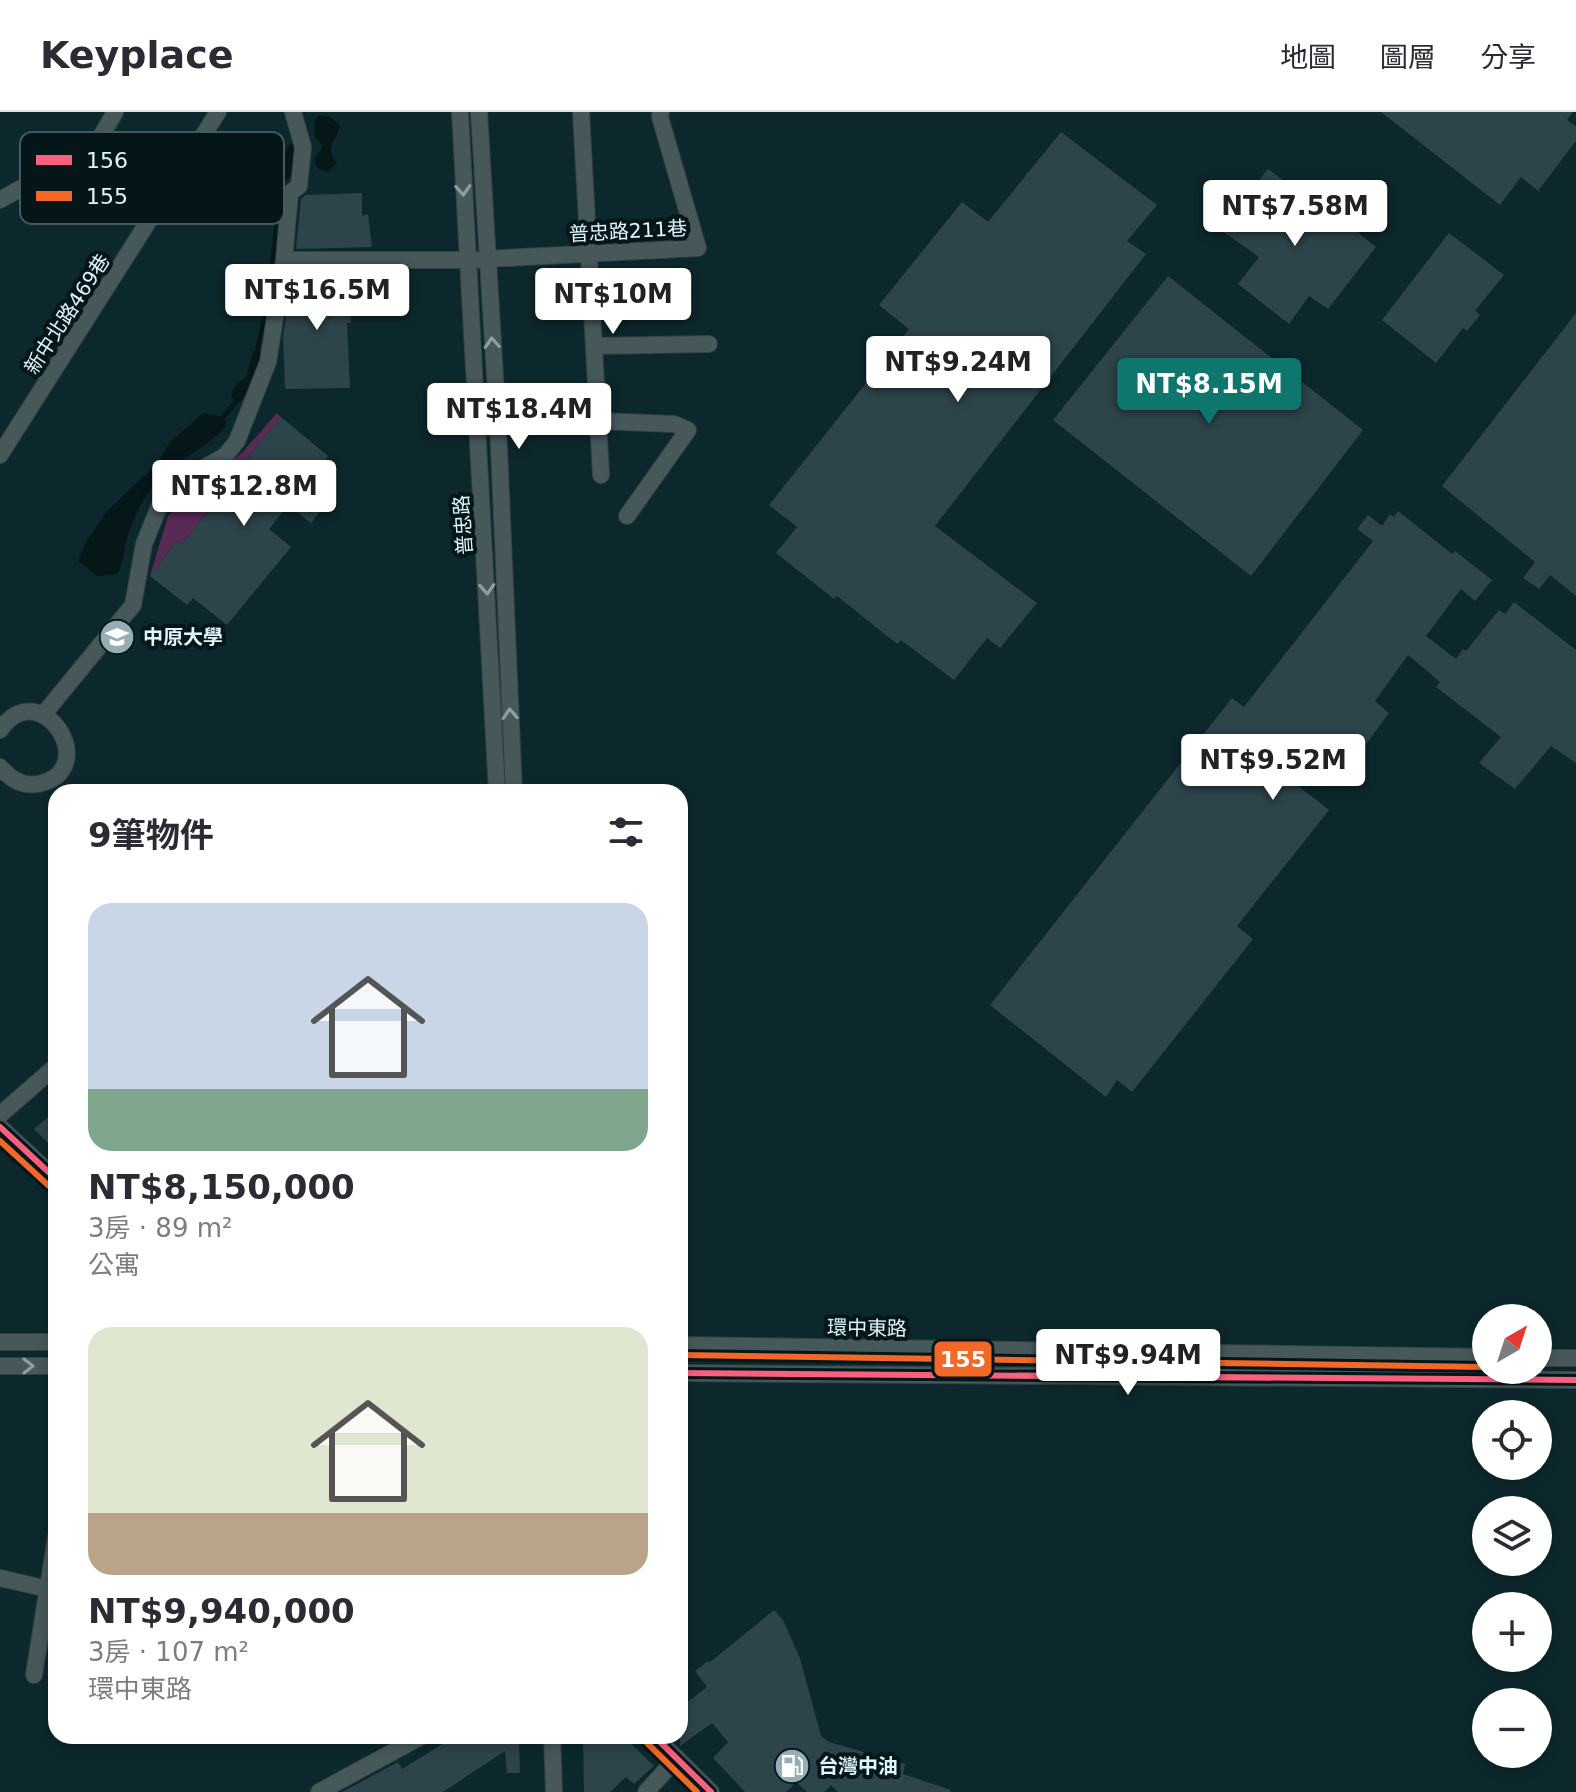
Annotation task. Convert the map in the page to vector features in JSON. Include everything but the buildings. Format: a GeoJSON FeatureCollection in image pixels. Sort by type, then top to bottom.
{"type":"FeatureCollection","features":[{"type":"Feature","properties":{"kind":"street"},"geometry":{"type":"LineString","coordinates":[[104,132],[115,112]]}},
{"type":"Feature","properties":{"kind":"street","name":"新中北路469巷"},"geometry":{"type":"LineString","coordinates":[[205,132],[218,112]]}},
{"type":"Feature","properties":{"kind":"street"},"geometry":{"type":"LineString","coordinates":[[43,715],[133,605],[144,544],[159,507],[198,471],[225,456],[237,441],[268,362],[284,260],[290,193],[299,186],[303,147],[293,112]]}},
{"type":"Feature","properties":{"kind":"street","name":"普忠路"},"geometry":{"type":"LineString","coordinates":[[460,112],[497,784]]}},
{"type":"Feature","properties":{"kind":"street","name":"普忠路"},"geometry":{"type":"LineString","coordinates":[[479,112],[498,426],[514,784]]}},
{"type":"Feature","properties":{"kind":"street"},"geometry":{"type":"LineString","coordinates":[[581,112],[601,475]]}},
{"type":"Feature","properties":{"kind":"street","name":"普忠路211巷"},"geometry":{"type":"LineString","coordinates":[[284,260],[467,260],[698,248],[661,112]]}},
{"type":"Feature","properties":{"kind":"street"},"geometry":{"type":"LineString","coordinates":[[0,200],[20,189]]}},
{"type":"Feature","properties":{"kind":"street","name":"新中北路469巷"},"geometry":{"type":"LineString","coordinates":[[0,455],[147,224]]}},
{"type":"Feature","properties":{"kind":"street"},"geometry":{"type":"LineString","coordinates":[[594,346],[709,344]]}},
{"type":"Feature","properties":{"kind":"street"},"geometry":{"type":"LineString","coordinates":[[476,427],[598,421],[674,424],[688,430],[627,516]]}},
{"type":"Feature","properties":{"kind":"street"},"geometry":{"type":"LineString","coordinates":[[0,730],[15,716],[27,713],[43,715],[59,726],[67,749],[60,770],[41,784],[29,785],[8,777],[0,768]]}},
{"type":"Feature","properties":{"kind":"street"},"geometry":{"type":"LineString","coordinates":[[0,1115],[48,1073]]}},
{"type":"Feature","properties":{"kind":"street"},"geometry":{"type":"LineString","coordinates":[[0,1127],[48,1172]]}},
{"type":"Feature","properties":{"kind":"street"},"geometry":{"type":"LineString","coordinates":[[0,1342],[48,1342]]}},
{"type":"Feature","properties":{"kind":"street","name":"環中東路"},"geometry":{"type":"LineString","coordinates":[[688,1345],[1472,1357]]}},
{"type":"Feature","properties":{"kind":"street"},"geometry":{"type":"LineString","coordinates":[[1552,1358],[1576,1358]]}},
{"type":"Feature","properties":{"kind":"street"},"geometry":{"type":"LineString","coordinates":[[0,1366],[48,1366]]}},
{"type":"Feature","properties":{"kind":"street"},"geometry":{"type":"LineString","coordinates":[[688,1373],[1576,1380]]}},
{"type":"Feature","properties":{"kind":"street"},"geometry":{"type":"LineString","coordinates":[[0,1578],[48,1589],[34,1675]]}},
{"type":"Feature","properties":{"kind":"street"},"geometry":{"type":"LineString","coordinates":[[319,1792],[407,1744]]}},
{"type":"Feature","properties":{"kind":"street"},"geometry":{"type":"LineString","coordinates":[[552,1744],[554,1792]]}},
{"type":"Feature","properties":{"kind":"street"},"geometry":{"type":"LineString","coordinates":[[662,1744],[711,1792]]}},
{"type":"Feature","properties":{"kind":"street"},"geometry":{"type":"LineString","coordinates":[[646,1792],[677,1758]]}},
{"type":"Feature","properties":{"kind":"shaded area"},"geometry":{"type":"Polygon","coordinates":[[[319,115],[330,117],[340,125],[331,148],[337,163],[328,172],[320,170],[315,164],[323,146],[315,138],[314,121],[319,115]]]}},
{"type":"Feature","properties":{"kind":"shaded area"},"geometry":{"type":"Polygon","coordinates":[[[292,143],[296,155],[291,177],[284,181],[284,155],[292,143]]]}},
{"type":"Feature","properties":{"kind":"shaded area"},"geometry":{"type":"Polygon","coordinates":[[[258,348],[262,353],[251,385],[240,402],[233,399],[231,394],[237,383],[246,378],[252,354],[258,348]]]}},
{"type":"Feature","properties":{"kind":"shaded area"},"geometry":{"type":"Polygon","coordinates":[[[203,413],[216,415],[226,421],[226,426],[159,479],[134,519],[117,574],[97,576],[78,561],[86,542],[107,511],[156,465],[170,442],[203,413]]]}},
{"type":"Feature","properties":{"kind":"shaded area"},"geometry":{"type":"Polygon","coordinates":[[[277,413],[281,417],[248,457],[281,484],[264,503],[227,474],[203,504],[210,509],[182,544],[177,541],[150,576],[168,516],[203,481],[242,453],[277,413]]]}},
{"type":"Feature","properties":{"kind":"waterway"},"geometry":{"type":"LineString","coordinates":[[258,348],[269,298],[277,224]]}},
{"type":"Feature","properties":{"kind":"waterway"},"geometry":{"type":"LineString","coordinates":[[222,418],[237,401]]}},
{"type":"Feature","properties":{"kind":"transit line","name":"156"},"geometry":{"type":"LineString","coordinates":[[0,1127],[48,1172]]}},
{"type":"Feature","properties":{"kind":"transit line","name":"155"},"geometry":{"type":"LineString","coordinates":[[0,1141],[48,1185]]}},
{"type":"Feature","properties":{"kind":"transit line","name":"155"},"geometry":{"type":"LineString","coordinates":[[688,1355],[1472,1367]]}},
{"type":"Feature","properties":{"kind":"transit line","name":"156"},"geometry":{"type":"LineString","coordinates":[[688,1373],[1576,1380]]}},
{"type":"Feature","properties":{"kind":"transit line","name":"155"},"geometry":{"type":"LineString","coordinates":[[648,1744],[697,1792]]}},
{"type":"Feature","properties":{"kind":"transit line","name":"156"},"geometry":{"type":"LineString","coordinates":[[662,1744],[711,1792]]}},
{"type":"Feature","properties":{"kind":"place","name":"中原大學"},"geometry":{"type":"Point","coordinates":[117,637]}},
{"type":"Feature","properties":{"kind":"place","name":"台灣中油"},"geometry":{"type":"Point","coordinates":[792,1766]}}]}
